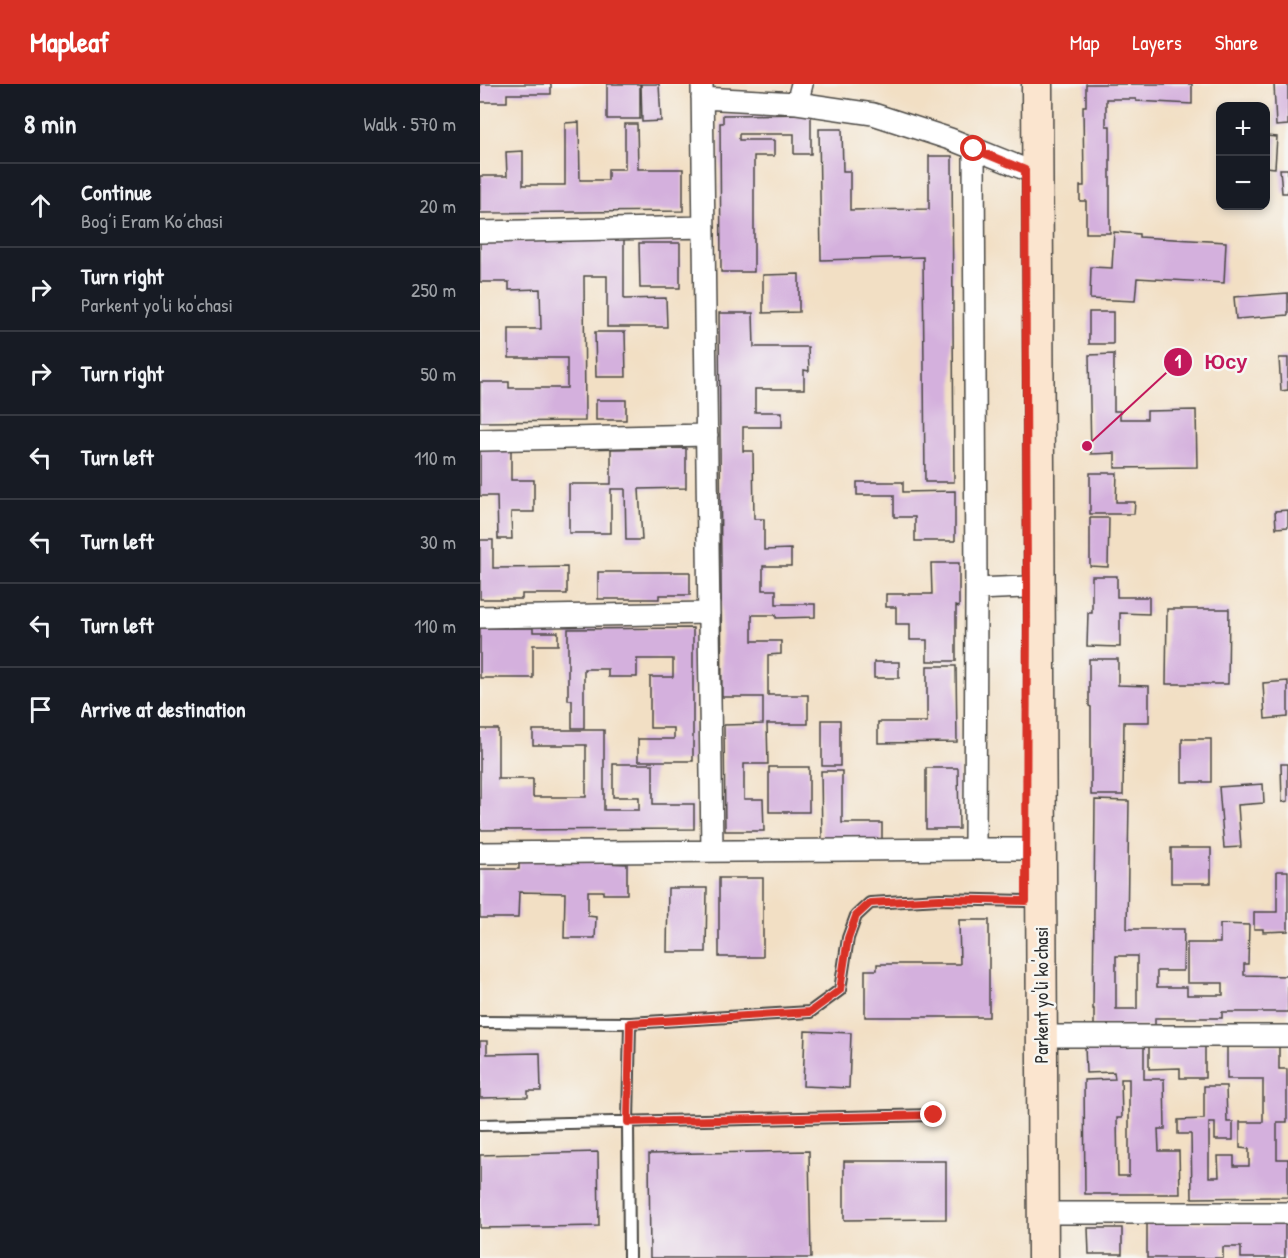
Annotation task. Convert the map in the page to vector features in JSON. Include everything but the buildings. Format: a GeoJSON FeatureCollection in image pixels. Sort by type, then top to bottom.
{"type":"FeatureCollection","features":[{"type":"Feature","properties":{"kind":"street","name":"Parkent yo'li ko'chasi"},"geometry":{"type":"LineString","coordinates":[[1025,84],[1031,172],[1034,849],[1026,901],[1025,1258]]}},
{"type":"Feature","properties":{"kind":"street","name":"Parkent yo'li ko'chasi"},"geometry":{"type":"LineString","coordinates":[[1037,84],[1031,172],[1027,586],[1042,1036],[1043,1258]]}},
{"type":"Feature","properties":{"kind":"street"},"geometry":{"type":"LineString","coordinates":[[712,851],[702,91],[799,93],[950,139],[1031,172]]}},
{"type":"Feature","properties":{"kind":"street"},"geometry":{"type":"LineString","coordinates":[[974,149],[975,849]]}},
{"type":"Feature","properties":{"kind":"street"},"geometry":{"type":"LineString","coordinates":[[480,232],[704,227]]}},
{"type":"Feature","properties":{"kind":"street"},"geometry":{"type":"LineString","coordinates":[[480,440],[707,435]]}},
{"type":"Feature","properties":{"kind":"street"},"geometry":{"type":"LineString","coordinates":[[976,589],[1027,586]]}},
{"type":"Feature","properties":{"kind":"street"},"geometry":{"type":"LineString","coordinates":[[480,617],[709,613]]}},
{"type":"Feature","properties":{"kind":"street"},"geometry":{"type":"LineString","coordinates":[[480,853],[1034,849]]}},
{"type":"Feature","properties":{"kind":"street"},"geometry":{"type":"LineString","coordinates":[[1042,1036],[1288,1035]]}},
{"type":"Feature","properties":{"kind":"street"},"geometry":{"type":"LineString","coordinates":[[1043,1213],[1288,1213]]}},
{"type":"Feature","properties":{"kind":"lane"},"geometry":{"type":"LineString","coordinates":[[480,1022],[630,1023],[810,1012],[840,990],[848,938],[856,916],[870,903],[940,899],[1026,901]]}},
{"type":"Feature","properties":{"kind":"lane"},"geometry":{"type":"LineString","coordinates":[[629,1258],[630,1023]]}},
{"type":"Feature","properties":{"kind":"lane"},"geometry":{"type":"LineString","coordinates":[[480,1125],[934,1115]]}},
{"type":"Feature","properties":{"kind":"place","name":"Юсу"},"geometry":{"type":"Point","coordinates":[1087,446]}},
{"type":"Feature","properties":{"kind":"route"},"geometry":{"type":"LineString","coordinates":[[934,1115],[628,1122],[630,1023],[810,1012],[840,990],[848,938],[856,916],[870,903],[940,899],[1026,901],[1025,170],[974,149]]}}]}
